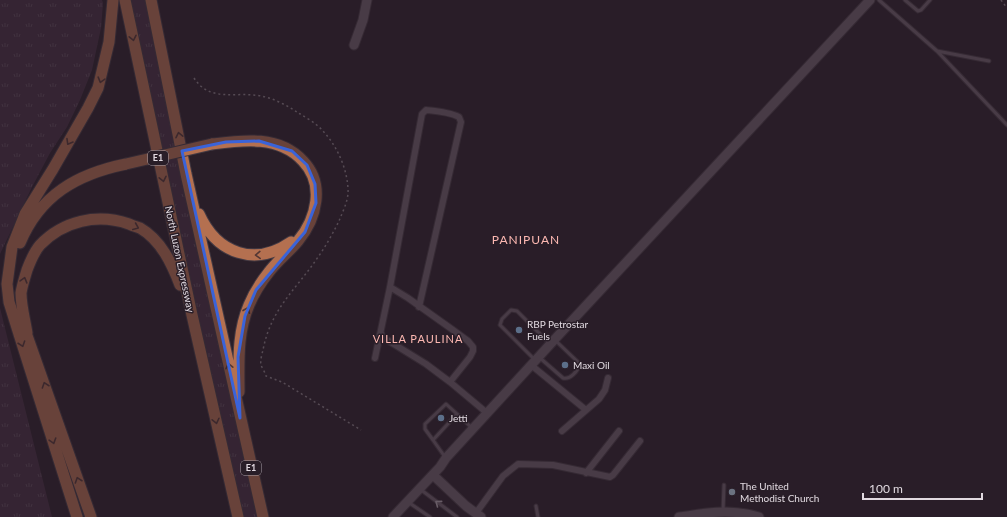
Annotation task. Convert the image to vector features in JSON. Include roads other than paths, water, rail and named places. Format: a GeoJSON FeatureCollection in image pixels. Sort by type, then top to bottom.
{"type":"FeatureCollection","features":[{"type":"Feature","properties":{"kind":"highway"},"geometry":{"type":"LineString","coordinates":[[77,517],[9,302],[7,284],[12,247],[25,214],[53,169],[98,88],[109,42],[113,0]]}},
{"type":"Feature","properties":{"kind":"highway","name":"North Luzon Expressway"},"geometry":{"type":"LineString","coordinates":[[125,0],[192,315],[238,517]]}},
{"type":"Feature","properties":{"kind":"highway","name":"E1"},"geometry":{"type":"LineString","coordinates":[[151,0],[186,174],[263,517]]}},
{"type":"Feature","properties":{"kind":"highway"},"geometry":{"type":"LineString","coordinates":[[12,311],[12,282],[15,260],[20,245],[32,221],[53,196],[80,178],[95,172],[126,164],[212,144],[249,140],[270,142],[292,151],[307,165],[312,174],[317,193],[316,203],[305,232],[269,272],[256,290],[245,316],[240,337],[238,357],[240,418]]}},
{"type":"Feature","properties":{"kind":"highway"},"geometry":{"type":"LineString","coordinates":[[186,174],[198,212],[205,226],[215,239],[230,250],[250,255],[272,253],[279,250],[305,232]]}},
{"type":"Feature","properties":{"kind":"highway"},"geometry":{"type":"LineString","coordinates":[[27,332],[21,294],[25,275],[39,246],[57,232],[74,222],[98,218],[119,221],[140,228],[157,242],[169,260],[192,315]]}},
{"type":"Feature","properties":{"kind":"highway"},"geometry":{"type":"LineString","coordinates":[[12,282],[17,307],[91,517]]}},
{"type":"Feature","properties":{"kind":"main road"},"geometry":{"type":"LineString","coordinates":[[354,45],[363,20],[367,0]]}},
{"type":"Feature","properties":{"kind":"main road"},"geometry":{"type":"LineString","coordinates":[[393,517],[407,501],[420,490],[446,458],[487,413],[870,0]]}},
{"type":"Feature","properties":{"kind":"main road"},"geometry":{"type":"LineString","coordinates":[[433,475],[466,506],[478,515]]}},
{"type":"Feature","properties":{"kind":"main road"},"geometry":{"type":"LineString","coordinates":[[679,517],[708,515],[723,512],[746,513],[759,517]]}},
{"type":"Feature","properties":{"kind":"street"},"geometry":{"type":"LineString","coordinates":[[375,358],[390,287],[422,114],[426,110],[454,114],[459,117],[461,122],[419,307]]}},
{"type":"Feature","properties":{"kind":"street"},"geometry":{"type":"LineString","coordinates":[[390,287],[408,298],[468,341],[473,347],[470,357],[450,382]]}},
{"type":"Feature","properties":{"kind":"street"},"geometry":{"type":"LineString","coordinates":[[381,333],[384,338],[426,364],[450,382],[487,413]]}},
{"type":"Feature","properties":{"kind":"street"},"geometry":{"type":"LineString","coordinates":[[535,361],[586,410]]}},
{"type":"Feature","properties":{"kind":"street"},"geometry":{"type":"LineString","coordinates":[[562,431],[599,399],[603,394],[608,378]]}},
{"type":"Feature","properties":{"kind":"street"},"geometry":{"type":"LineString","coordinates":[[586,473],[619,431]]}},
{"type":"Feature","properties":{"kind":"street"},"geometry":{"type":"LineString","coordinates":[[478,515],[503,476],[518,464],[553,466],[610,477],[640,441]]}},
{"type":"Feature","properties":{"kind":"lane"},"geometry":{"type":"LineString","coordinates":[[879,0],[937,51],[1007,125]]}},
{"type":"Feature","properties":{"kind":"lane"},"geometry":{"type":"LineString","coordinates":[[905,0],[918,11],[921,10],[930,0]]}},
{"type":"Feature","properties":{"kind":"lane"},"geometry":{"type":"LineString","coordinates":[[937,51],[989,61]]}},
{"type":"Feature","properties":{"kind":"lane"},"geometry":{"type":"LineString","coordinates":[[511,310],[517,311],[553,342],[580,364],[570,378],[563,378],[535,361],[500,325],[502,319],[511,310]]}},
{"type":"Feature","properties":{"kind":"lane"},"geometry":{"type":"LineString","coordinates":[[446,458],[425,429],[425,424],[446,404],[473,429]]}},
{"type":"Feature","properties":{"kind":"lane"},"geometry":{"type":"LineString","coordinates":[[433,440],[457,414]]}},
{"type":"Feature","properties":{"kind":"lane"},"geometry":{"type":"LineString","coordinates":[[723,512],[724,485]]}},
{"type":"Feature","properties":{"kind":"lane"},"geometry":{"type":"LineString","coordinates":[[420,490],[457,517]]}},
{"type":"Feature","properties":{"kind":"lane"},"geometry":{"type":"LineString","coordinates":[[407,501],[430,517]]}},
{"type":"Feature","properties":{"kind":"lane"},"geometry":{"type":"LineString","coordinates":[[536,506],[538,517]]}},
{"type":"Feature","properties":{"kind":"place","name":"RBP Petrostar Fuels"},"geometry":{"type":"Point","coordinates":[519,330]}},
{"type":"Feature","properties":{"kind":"place","name":"Maxi Oil"},"geometry":{"type":"Point","coordinates":[565,365]}},
{"type":"Feature","properties":{"kind":"place","name":"Jetti"},"geometry":{"type":"Point","coordinates":[441,418]}},
{"type":"Feature","properties":{"kind":"place","name":"The United Methodist Church"},"geometry":{"type":"Point","coordinates":[732,492]}},
{"type":"Feature","properties":{"kind":"district","name":"PANIPUAN"},"geometry":{"type":"Point","coordinates":[526,240]}},
{"type":"Feature","properties":{"kind":"district","name":"VILLA PAULINA"},"geometry":{"type":"Point","coordinates":[418,339]}}]}
